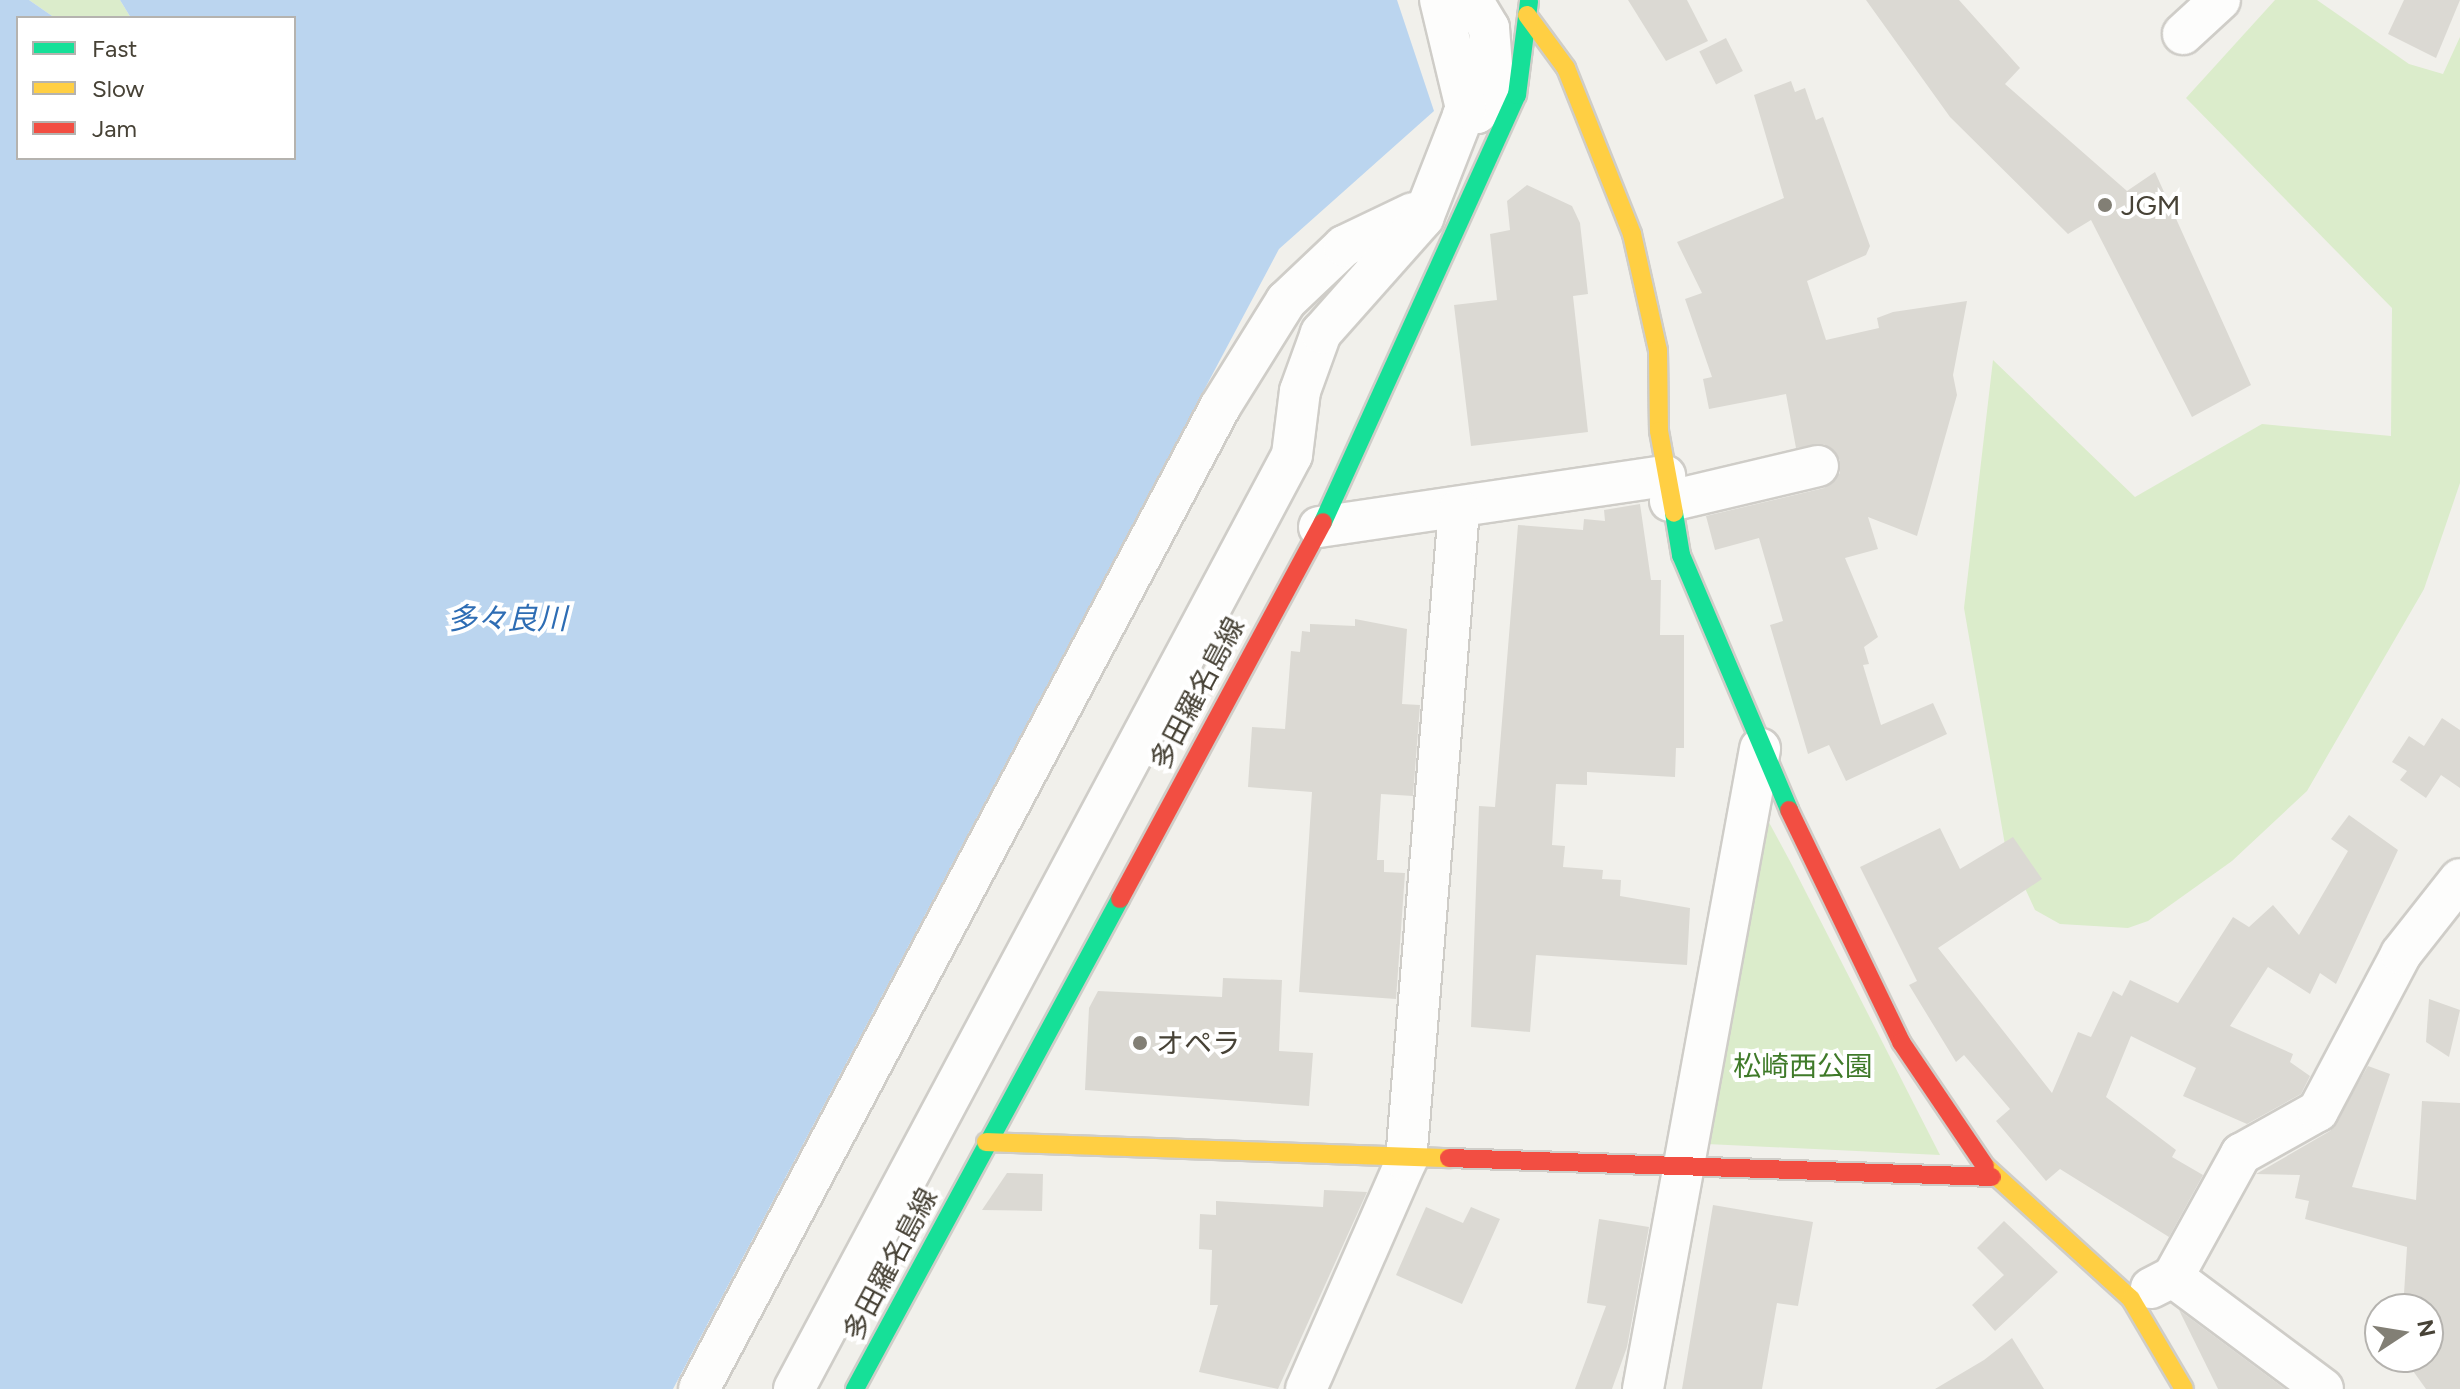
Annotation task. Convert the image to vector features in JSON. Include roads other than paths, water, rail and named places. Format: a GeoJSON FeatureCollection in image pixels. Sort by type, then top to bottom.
{"type":"FeatureCollection","features":[{"type":"Feature","properties":{"kind":"street"},"geometry":{"type":"LineString","coordinates":[[1430,0],[1452,49]]}},
{"type":"Feature","properties":{"kind":"street"},"geometry":{"type":"LineString","coordinates":[[794,1389],[1292,455],[1300,391],[1321,333],[1428,205],[1463,115],[1440,0]]}},
{"type":"Feature","properties":{"kind":"street"},"geometry":{"type":"LineString","coordinates":[[1463,115],[1477,113],[1493,78],[1489,28],[1472,0]]}},
{"type":"Feature","properties":{"kind":"street"},"geometry":{"type":"LineString","coordinates":[[2183,34],[2220,0]]}},
{"type":"Feature","properties":{"kind":"street"},"geometry":{"type":"LineString","coordinates":[[1528,7],[1566,68],[1632,234],[1658,350],[1668,488],[1681,555],[1760,749],[1901,1042],[1992,1177],[2131,1299],[2184,1389]]}},
{"type":"Feature","properties":{"kind":"street","name":"多田羅名島線"},"geometry":{"type":"LineString","coordinates":[[855,1389],[1354,465],[1517,95],[1528,7]]}},
{"type":"Feature","properties":{"kind":"street"},"geometry":{"type":"LineString","coordinates":[[699,1389],[1220,407],[1286,301],[1344,246],[1428,205]]}},
{"type":"Feature","properties":{"kind":"street"},"geometry":{"type":"LineString","coordinates":[[1319,527],[1668,488],[1818,466]]}},
{"type":"Feature","properties":{"kind":"street"},"geometry":{"type":"LineString","coordinates":[[1306,1389],[1406,1161],[1459,509]]}},
{"type":"Feature","properties":{"kind":"street"},"geometry":{"type":"LineString","coordinates":[[1643,1389],[1760,749]]}},
{"type":"Feature","properties":{"kind":"street"},"geometry":{"type":"LineString","coordinates":[[2131,1299],[2173,1277],[2241,1154],[2318,1111],[2401,954],[2460,879]]}},
{"type":"Feature","properties":{"kind":"street"},"geometry":{"type":"LineString","coordinates":[[986,1142],[1406,1161],[1992,1177]]}},
{"type":"Feature","properties":{"kind":"street"},"geometry":{"type":"LineString","coordinates":[[2173,1277],[2323,1389]]}},
{"type":"Feature","properties":{"kind":"water","name":"多々良川"},"geometry":{"type":"Polygon","coordinates":[[[0,0],[29,0],[52,16],[16,16],[16,160],[296,160],[296,16],[130,16],[120,0],[1397,0],[1434,111],[1279,249],[673,1389],[0,1389],[0,0]]]}},
{"type":"Feature","properties":{"kind":"place","name":"JGM"},"geometry":{"type":"Point","coordinates":[2105,205]}},
{"type":"Feature","properties":{"kind":"place","name":"オペラ"},"geometry":{"type":"Point","coordinates":[1140,1043]}},
{"type":"Feature","properties":{"kind":"park label","name":"松崎西公園"},"geometry":{"type":"Point","coordinates":[1803,1066]}}]}
